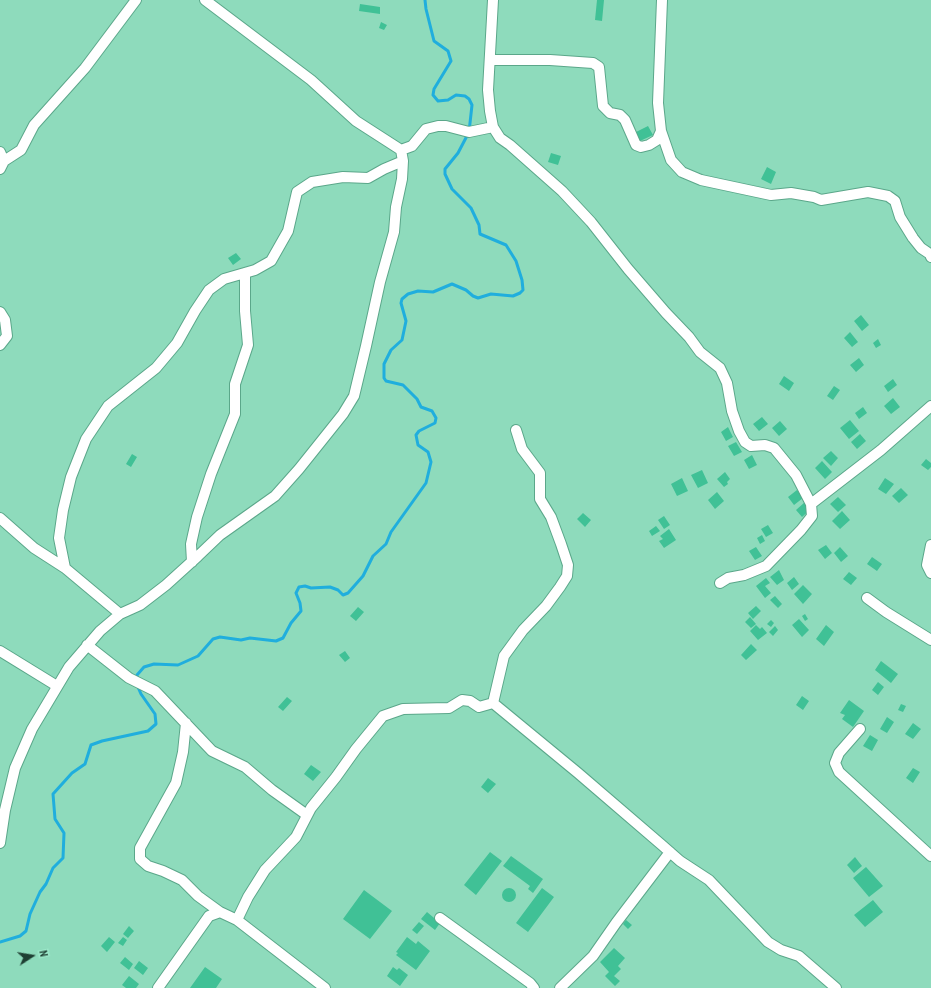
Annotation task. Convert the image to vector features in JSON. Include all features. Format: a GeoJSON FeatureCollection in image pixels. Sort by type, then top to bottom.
{"type":"FeatureCollection","features":[{"type":"Feature","properties":{"kind":"street"},"geometry":{"type":"LineString","coordinates":[[1,161],[21,150],[34,125],[86,68],[136,0]]}},
{"type":"Feature","properties":{"kind":"street"},"geometry":{"type":"LineString","coordinates":[[0,843],[5,810],[15,768],[32,729],[69,667],[100,631],[120,614],[140,605],[192,562],[220,534],[275,496],[299,469],[343,414],[354,396],[380,282],[394,232],[396,207],[402,179],[403,161],[401,150],[356,121],[311,80],[205,0]]}},
{"type":"Feature","properties":{"kind":"street"},"geometry":{"type":"LineString","coordinates":[[494,0],[488,90],[493,127],[500,138],[510,144],[562,191],[591,222],[628,269],[689,337],[700,352],[720,368],[727,383],[732,411],[738,431],[745,442],[751,446],[765,445],[774,448],[796,475],[811,504],[812,516],[801,530],[766,566],[744,575],[728,578],[720,584]]}},
{"type":"Feature","properties":{"kind":"street"},"geometry":{"type":"LineString","coordinates":[[662,0],[658,102],[661,131],[671,160],[682,172],[701,180],[770,195],[791,193],[814,197],[821,200],[868,192],[888,196],[895,201],[900,217],[913,238],[921,248],[931,256]]}},
{"type":"Feature","properties":{"kind":"street"},"geometry":{"type":"LineString","coordinates":[[490,60],[550,60],[593,63],[599,67],[602,106],[610,113],[620,115],[625,120],[636,146],[641,147],[649,145],[657,140],[661,131]]}},
{"type":"Feature","properties":{"kind":"street"},"geometry":{"type":"LineString","coordinates":[[401,150],[412,146],[426,129],[446,126],[469,132],[493,127]]}},
{"type":"Feature","properties":{"kind":"street"},"geometry":{"type":"LineString","coordinates":[[66,568],[59,538],[63,510],[71,477],[86,439],[108,406],[156,368],[177,343],[209,290],[224,279],[255,270],[271,261],[288,231],[298,192],[312,182],[343,178],[368,178],[403,161]]}},
{"type":"Feature","properties":{"kind":"street"},"geometry":{"type":"LineString","coordinates":[[192,562],[191,544],[197,517],[211,474],[235,414],[235,384],[248,345],[245,311],[245,273]]}},
{"type":"Feature","properties":{"kind":"street"},"geometry":{"type":"LineString","coordinates":[[0,312],[4,320],[7,336],[0,345]]}},
{"type":"Feature","properties":{"kind":"street"},"geometry":{"type":"LineString","coordinates":[[811,504],[881,450],[931,406]]}},
{"type":"Feature","properties":{"kind":"street"},"geometry":{"type":"LineString","coordinates":[[492,703],[504,656],[523,630],[546,606],[560,587],[567,576],[568,565],[550,517],[540,499],[540,473],[522,449],[516,430]]}},
{"type":"Feature","properties":{"kind":"street"},"geometry":{"type":"LineString","coordinates":[[0,518],[34,548],[66,568],[120,614]]}},
{"type":"Feature","properties":{"kind":"street"},"geometry":{"type":"LineString","coordinates":[[931,545],[927,565],[931,573]]}},
{"type":"Feature","properties":{"kind":"street"},"geometry":{"type":"LineString","coordinates":[[867,598],[886,612],[931,640]]}},
{"type":"Feature","properties":{"kind":"street"},"geometry":{"type":"LineString","coordinates":[[87,645],[130,678],[155,691],[212,750],[245,767],[272,790],[307,815]]}},
{"type":"Feature","properties":{"kind":"street"},"geometry":{"type":"LineString","coordinates":[[0,651],[57,686]]}},
{"type":"Feature","properties":{"kind":"street"},"geometry":{"type":"LineString","coordinates":[[237,920],[248,897],[265,870],[296,837],[311,808],[383,716],[403,709],[450,708],[462,700],[470,701],[479,707],[492,703]]}},
{"type":"Feature","properties":{"kind":"street"},"geometry":{"type":"LineString","coordinates":[[492,703],[578,773],[670,852],[709,880],[768,942],[781,950],[799,956],[836,988]]}},
{"type":"Feature","properties":{"kind":"street"},"geometry":{"type":"LineString","coordinates":[[186,723],[183,752],[176,783],[140,848],[140,859],[148,866],[182,880],[198,896],[220,912],[237,920],[324,988]]}},
{"type":"Feature","properties":{"kind":"street"},"geometry":{"type":"LineString","coordinates":[[860,729],[838,753],[835,763],[839,772],[931,856]]}},
{"type":"Feature","properties":{"kind":"street"},"geometry":{"type":"LineString","coordinates":[[560,988],[593,956],[670,852]]}},
{"type":"Feature","properties":{"kind":"street"},"geometry":{"type":"LineString","coordinates":[[158,988],[209,916],[220,912]]}},
{"type":"Feature","properties":{"kind":"street"},"geometry":{"type":"LineString","coordinates":[[440,918],[530,983],[534,988]]}},
{"type":"Feature","properties":{"kind":"building"},"geometry":{"type":"Polygon","coordinates":[[[597,0],[604,0],[602,21],[595,20],[597,0]]]}},
{"type":"Feature","properties":{"kind":"building"},"geometry":{"type":"Polygon","coordinates":[[[360,4],[380,7],[380,14],[359,11],[360,4]]]}},
{"type":"Feature","properties":{"kind":"building"},"geometry":{"type":"Polygon","coordinates":[[[381,22],[387,25],[384,30],[379,28],[381,22]]]}},
{"type":"Feature","properties":{"kind":"building"},"geometry":{"type":"Polygon","coordinates":[[[648,126],[653,135],[640,141],[636,132],[648,126]]]}},
{"type":"Feature","properties":{"kind":"building"},"geometry":{"type":"Polygon","coordinates":[[[551,153],[561,156],[558,165],[548,162],[551,153]]]}},
{"type":"Feature","properties":{"kind":"building"},"geometry":{"type":"Polygon","coordinates":[[[767,167],[776,172],[771,184],[761,179],[767,167]]]}},
{"type":"Feature","properties":{"kind":"building"},"geometry":{"type":"Polygon","coordinates":[[[236,253],[241,259],[233,265],[228,258],[236,253]]]}},
{"type":"Feature","properties":{"kind":"building"},"geometry":{"type":"Polygon","coordinates":[[[861,315],[869,325],[862,331],[854,321],[861,315]]]}},
{"type":"Feature","properties":{"kind":"building"},"geometry":{"type":"Polygon","coordinates":[[[850,332],[858,342],[852,347],[844,338],[850,332]]]}},
{"type":"Feature","properties":{"kind":"building"},"geometry":{"type":"Polygon","coordinates":[[[878,339],[881,345],[876,348],[873,343],[878,339]]]}},
{"type":"Feature","properties":{"kind":"building"},"geometry":{"type":"Polygon","coordinates":[[[859,358],[864,365],[856,372],[850,365],[859,358]]]}},
{"type":"Feature","properties":{"kind":"building"},"geometry":{"type":"Polygon","coordinates":[[[784,376],[794,383],[789,391],[779,384],[784,376]]]}},
{"type":"Feature","properties":{"kind":"building"},"geometry":{"type":"Polygon","coordinates":[[[893,379],[897,385],[888,392],[884,386],[893,379]]]}},
{"type":"Feature","properties":{"kind":"building"},"geometry":{"type":"Polygon","coordinates":[[[834,386],[840,390],[833,400],[827,396],[834,386]]]}},
{"type":"Feature","properties":{"kind":"building"},"geometry":{"type":"Polygon","coordinates":[[[893,398],[900,407],[891,414],[884,406],[893,398]]]}},
{"type":"Feature","properties":{"kind":"building"},"geometry":{"type":"Polygon","coordinates":[[[863,407],[867,413],[859,419],[855,413],[863,407]]]}},
{"type":"Feature","properties":{"kind":"building"},"geometry":{"type":"Polygon","coordinates":[[[762,417],[768,424],[759,431],[753,424],[762,417]]]}},
{"type":"Feature","properties":{"kind":"building"},"geometry":{"type":"Polygon","coordinates":[[[850,420],[859,431],[849,439],[840,428],[850,420]]]}},
{"type":"Feature","properties":{"kind":"building"},"geometry":{"type":"Polygon","coordinates":[[[780,421],[787,429],[779,436],[772,428],[780,421]]]}},
{"type":"Feature","properties":{"kind":"building"},"geometry":{"type":"Polygon","coordinates":[[[728,427],[733,437],[726,441],[721,432],[728,427]]]}},
{"type":"Feature","properties":{"kind":"building"},"geometry":{"type":"Polygon","coordinates":[[[860,434],[866,441],[857,449],[851,442],[860,434]]]}},
{"type":"Feature","properties":{"kind":"building"},"geometry":{"type":"Polygon","coordinates":[[[736,442],[742,452],[734,456],[728,446],[736,442]]]}},
{"type":"Feature","properties":{"kind":"building"},"geometry":{"type":"Polygon","coordinates":[[[831,451],[838,458],[831,466],[823,458],[831,451]]]}},
{"type":"Feature","properties":{"kind":"building"},"geometry":{"type":"Polygon","coordinates":[[[132,454],[137,457],[131,467],[126,464],[132,454]]]}},
{"type":"Feature","properties":{"kind":"building"},"geometry":{"type":"Polygon","coordinates":[[[752,455],[757,465],[749,469],[744,460],[752,455]]]}},
{"type":"Feature","properties":{"kind":"building"},"geometry":{"type":"Polygon","coordinates":[[[926,459],[931,463],[931,467],[928,470],[921,465],[926,459]]]}},
{"type":"Feature","properties":{"kind":"building"},"geometry":{"type":"Polygon","coordinates":[[[822,461],[832,472],[825,479],[815,468],[822,461]]]}},
{"type":"Feature","properties":{"kind":"building"},"geometry":{"type":"Polygon","coordinates":[[[702,470],[708,483],[698,488],[691,475],[702,470]]]}},
{"type":"Feature","properties":{"kind":"building"},"geometry":{"type":"Polygon","coordinates":[[[725,472],[730,479],[727,482],[728,484],[724,487],[717,479],[725,472]]]}},
{"type":"Feature","properties":{"kind":"building"},"geometry":{"type":"Polygon","coordinates":[[[682,478],[688,491],[677,496],[671,484],[682,478]]]}},
{"type":"Feature","properties":{"kind":"building"},"geometry":{"type":"Polygon","coordinates":[[[885,478],[894,484],[886,494],[878,489],[885,478]]]}},
{"type":"Feature","properties":{"kind":"building"},"geometry":{"type":"Polygon","coordinates":[[[901,488],[908,495],[899,503],[892,496],[901,488]]]}},
{"type":"Feature","properties":{"kind":"building"},"geometry":{"type":"Polygon","coordinates":[[[797,490],[803,498],[794,505],[788,497],[797,490]]]}},
{"type":"Feature","properties":{"kind":"building"},"geometry":{"type":"Polygon","coordinates":[[[717,492],[724,501],[715,509],[708,500],[717,492]]]}},
{"type":"Feature","properties":{"kind":"building"},"geometry":{"type":"Polygon","coordinates":[[[838,497],[846,505],[838,512],[830,504],[838,497]]]}},
{"type":"Feature","properties":{"kind":"building"},"geometry":{"type":"Polygon","coordinates":[[[805,502],[811,509],[802,517],[796,510],[805,502]]]}},
{"type":"Feature","properties":{"kind":"building"},"geometry":{"type":"Polygon","coordinates":[[[842,511],[850,520],[840,529],[832,521],[842,511]]]}},
{"type":"Feature","properties":{"kind":"building"},"geometry":{"type":"Polygon","coordinates":[[[583,513],[591,520],[585,527],[577,519],[583,513]]]}},
{"type":"Feature","properties":{"kind":"building"},"geometry":{"type":"Polygon","coordinates":[[[664,516],[670,525],[664,529],[658,520],[664,516]]]}},
{"type":"Feature","properties":{"kind":"building"},"geometry":{"type":"Polygon","coordinates":[[[768,525],[773,533],[766,537],[761,529],[768,525]]]}},
{"type":"Feature","properties":{"kind":"building"},"geometry":{"type":"Polygon","coordinates":[[[656,526],[660,531],[652,536],[649,531],[656,526]]]}},
{"type":"Feature","properties":{"kind":"building"},"geometry":{"type":"Polygon","coordinates":[[[669,529],[676,540],[664,548],[659,541],[663,539],[660,536],[669,529]]]}},
{"type":"Feature","properties":{"kind":"building"},"geometry":{"type":"Polygon","coordinates":[[[762,535],[765,541],[760,544],[757,538],[762,535]]]}},
{"type":"Feature","properties":{"kind":"building"},"geometry":{"type":"Polygon","coordinates":[[[826,545],[832,553],[825,559],[818,550],[826,545]]]}},
{"type":"Feature","properties":{"kind":"building"},"geometry":{"type":"Polygon","coordinates":[[[756,547],[762,556],[755,560],[749,551],[756,547]]]}},
{"type":"Feature","properties":{"kind":"building"},"geometry":{"type":"Polygon","coordinates":[[[840,547],[848,556],[841,562],[834,553],[840,547]]]}},
{"type":"Feature","properties":{"kind":"building"},"geometry":{"type":"Polygon","coordinates":[[[872,557],[882,564],[877,571],[867,564],[872,557]]]}},
{"type":"Feature","properties":{"kind":"building"},"geometry":{"type":"Polygon","coordinates":[[[779,570],[784,580],[777,585],[770,577],[779,570]]]}},
{"type":"Feature","properties":{"kind":"building"},"geometry":{"type":"Polygon","coordinates":[[[849,572],[857,578],[851,585],[843,579],[849,572]]]}},
{"type":"Feature","properties":{"kind":"building"},"geometry":{"type":"Polygon","coordinates":[[[794,577],[799,584],[792,590],[787,583],[794,577]]]}},
{"type":"Feature","properties":{"kind":"building"},"geometry":{"type":"Polygon","coordinates":[[[766,578],[770,583],[765,586],[771,593],[765,598],[756,586],[766,578]]]}},
{"type":"Feature","properties":{"kind":"building"},"geometry":{"type":"Polygon","coordinates":[[[803,585],[812,594],[803,604],[794,594],[803,585]]]}},
{"type":"Feature","properties":{"kind":"building"},"geometry":{"type":"Polygon","coordinates":[[[775,596],[782,604],[778,608],[770,600],[775,596]]]}},
{"type":"Feature","properties":{"kind":"building"},"geometry":{"type":"Polygon","coordinates":[[[756,606],[761,611],[753,619],[748,613],[756,606]]]}},
{"type":"Feature","properties":{"kind":"building"},"geometry":{"type":"Polygon","coordinates":[[[358,607],[364,612],[356,621],[350,616],[358,607]]]}},
{"type":"Feature","properties":{"kind":"building"},"geometry":{"type":"Polygon","coordinates":[[[805,614],[808,619],[805,621],[802,616],[805,614]]]}},
{"type":"Feature","properties":{"kind":"building"},"geometry":{"type":"Polygon","coordinates":[[[750,617],[756,624],[751,628],[745,622],[750,617]]]}},
{"type":"Feature","properties":{"kind":"building"},"geometry":{"type":"Polygon","coordinates":[[[799,619],[809,630],[802,637],[792,625],[799,619]]]}},
{"type":"Feature","properties":{"kind":"building"},"geometry":{"type":"Polygon","coordinates":[[[771,620],[774,623],[771,627],[767,624],[771,620]]]}},
{"type":"Feature","properties":{"kind":"building"},"geometry":{"type":"Polygon","coordinates":[[[756,625],[760,629],[762,627],[767,633],[758,640],[750,631],[756,625]]]}},
{"type":"Feature","properties":{"kind":"building"},"geometry":{"type":"Polygon","coordinates":[[[826,625],[834,632],[824,646],[816,639],[826,625]]]}},
{"type":"Feature","properties":{"kind":"building"},"geometry":{"type":"Polygon","coordinates":[[[775,626],[778,630],[773,636],[769,632],[775,626]]]}},
{"type":"Feature","properties":{"kind":"building"},"geometry":{"type":"Polygon","coordinates":[[[751,644],[757,650],[746,660],[741,655],[751,644]]]}},
{"type":"Feature","properties":{"kind":"building"},"geometry":{"type":"Polygon","coordinates":[[[345,651],[350,658],[345,662],[339,655],[345,651]]]}},
{"type":"Feature","properties":{"kind":"building"},"geometry":{"type":"Polygon","coordinates":[[[881,661],[898,674],[891,683],[875,670],[881,661]]]}},
{"type":"Feature","properties":{"kind":"building"},"geometry":{"type":"Polygon","coordinates":[[[878,682],[884,687],[878,695],[872,690],[878,682]]]}},
{"type":"Feature","properties":{"kind":"building"},"geometry":{"type":"Polygon","coordinates":[[[802,696],[809,701],[803,710],[796,705],[802,696]]]}},
{"type":"Feature","properties":{"kind":"building"},"geometry":{"type":"Polygon","coordinates":[[[287,697],[292,701],[283,711],[278,707],[287,697]]]}},
{"type":"Feature","properties":{"kind":"building"},"geometry":{"type":"Polygon","coordinates":[[[849,700],[864,711],[853,727],[842,719],[845,715],[840,713],[849,700]]]}},
{"type":"Feature","properties":{"kind":"building"},"geometry":{"type":"Polygon","coordinates":[[[901,704],[906,706],[903,712],[898,710],[901,704]]]}},
{"type":"Feature","properties":{"kind":"building"},"geometry":{"type":"Polygon","coordinates":[[[887,717],[894,722],[887,733],[880,729],[887,717]]]}},
{"type":"Feature","properties":{"kind":"building"},"geometry":{"type":"Polygon","coordinates":[[[913,723],[921,729],[913,739],[905,734],[913,723]]]}},
{"type":"Feature","properties":{"kind":"building"},"geometry":{"type":"Polygon","coordinates":[[[870,735],[878,740],[872,751],[863,746],[870,735]]]}},
{"type":"Feature","properties":{"kind":"building"},"geometry":{"type":"Polygon","coordinates":[[[311,765],[321,772],[313,781],[304,774],[311,765]]]}},
{"type":"Feature","properties":{"kind":"building"},"geometry":{"type":"Polygon","coordinates":[[[913,768],[920,772],[913,783],[906,778],[913,768]]]}},
{"type":"Feature","properties":{"kind":"building"},"geometry":{"type":"Polygon","coordinates":[[[488,778],[496,784],[488,793],[481,787],[488,778]]]}},
{"type":"Feature","properties":{"kind":"building"},"geometry":{"type":"Polygon","coordinates":[[[490,852],[502,861],[476,895],[464,885],[490,852]]]}},
{"type":"Feature","properties":{"kind":"building"},"geometry":{"type":"Polygon","coordinates":[[[511,856],[543,879],[533,893],[528,889],[530,886],[503,866],[511,856]]]}},
{"type":"Feature","properties":{"kind":"building"},"geometry":{"type":"Polygon","coordinates":[[[855,857],[862,866],[854,873],[847,865],[855,857]]]}},
{"type":"Feature","properties":{"kind":"building"},"geometry":{"type":"Polygon","coordinates":[[[866,867],[883,886],[869,897],[853,878],[866,867]]]}},
{"type":"Feature","properties":{"kind":"building"},"geometry":{"type":"Polygon","coordinates":[[[509,888],[514,890],[516,895],[514,900],[509,902],[504,900],[502,895],[504,890],[509,888]]]}},
{"type":"Feature","properties":{"kind":"building"},"geometry":{"type":"Polygon","coordinates":[[[542,888],[554,897],[528,932],[516,923],[542,888]]]}},
{"type":"Feature","properties":{"kind":"building"},"geometry":{"type":"Polygon","coordinates":[[[364,890],[392,911],[370,939],[343,919],[364,890]]]}},
{"type":"Feature","properties":{"kind":"building"},"geometry":{"type":"Polygon","coordinates":[[[873,900],[883,912],[865,927],[854,915],[873,900]]]}},
{"type":"Feature","properties":{"kind":"building"},"geometry":{"type":"Polygon","coordinates":[[[427,912],[440,923],[435,930],[421,919],[427,912]]]}},
{"type":"Feature","properties":{"kind":"building"},"geometry":{"type":"Polygon","coordinates":[[[626,920],[632,925],[628,929],[623,924],[626,920]]]}},
{"type":"Feature","properties":{"kind":"building"},"geometry":{"type":"Polygon","coordinates":[[[419,922],[424,926],[417,934],[412,930],[419,922]]]}},
{"type":"Feature","properties":{"kind":"building"},"geometry":{"type":"Polygon","coordinates":[[[129,926],[134,931],[128,938],[123,934],[129,926]]]}},
{"type":"Feature","properties":{"kind":"building"},"geometry":{"type":"Polygon","coordinates":[[[109,937],[115,942],[107,952],[101,946],[109,937]]]}},
{"type":"Feature","properties":{"kind":"building"},"geometry":{"type":"Polygon","coordinates":[[[123,937],[127,940],[123,946],[118,943],[123,937]]]}},
{"type":"Feature","properties":{"kind":"building"},"geometry":{"type":"Polygon","coordinates":[[[407,937],[416,944],[418,941],[430,951],[416,970],[396,955],[398,953],[396,952],[407,937]]]}},
{"type":"Feature","properties":{"kind":"building"},"geometry":{"type":"Polygon","coordinates":[[[614,948],[625,958],[618,966],[621,969],[614,976],[620,981],[615,986],[605,976],[609,972],[600,962],[614,948]]]}},
{"type":"Feature","properties":{"kind":"building"},"geometry":{"type":"Polygon","coordinates":[[[125,957],[133,964],[129,970],[120,963],[125,957]]]}},
{"type":"Feature","properties":{"kind":"building"},"geometry":{"type":"Polygon","coordinates":[[[139,961],[148,968],[143,975],[134,968],[139,961]]]}},
{"type":"Feature","properties":{"kind":"building"},"geometry":{"type":"Polygon","coordinates":[[[205,967],[222,979],[216,988],[190,988],[205,967]]]}},
{"type":"Feature","properties":{"kind":"building"},"geometry":{"type":"Polygon","coordinates":[[[393,967],[397,970],[399,968],[408,975],[400,986],[387,976],[393,967]]]}},
{"type":"Feature","properties":{"kind":"building"},"geometry":{"type":"Polygon","coordinates":[[[129,976],[139,984],[136,988],[126,988],[122,985],[129,976]]]}},
{"type":"Feature","properties":{"kind":"waterway"},"geometry":{"type":"LineString","coordinates":[[137,679],[137,675],[144,667],[154,664],[178,665],[198,656],[213,639],[220,637],[241,640],[250,638],[276,641],[283,638],[291,623],[301,611],[296,593],[299,587],[330,587],[338,590],[343,595],[348,593],[363,576],[373,556],[386,544],[391,532],[426,483],[431,462],[428,452],[418,445],[416,435],[419,431],[435,423],[436,418],[432,411],[421,407],[417,399],[403,385],[386,381],[384,378],[384,364],[391,350],[402,340],[406,321],[401,303],[402,299],[408,294],[418,291],[433,292],[452,284],[466,290],[478,298],[491,294],[513,296],[523,290],[522,280],[516,261],[506,245],[480,234],[479,225],[471,208],[452,189],[445,174],[445,169],[458,153],[469,132],[472,105],[469,99],[465,96],[456,95],[448,100],[438,101],[433,95],[434,89],[451,61],[448,51],[434,41],[425,0]]}},
{"type":"Feature","properties":{"kind":"waterway"},"geometry":{"type":"LineString","coordinates":[[0,942],[20,936],[26,931],[30,914],[40,892],[46,884],[53,868],[63,858],[64,833],[55,819],[53,794],[72,773],[85,764],[91,745],[102,741],[148,731],[156,724],[155,714],[141,694],[137,685]]}}]}
